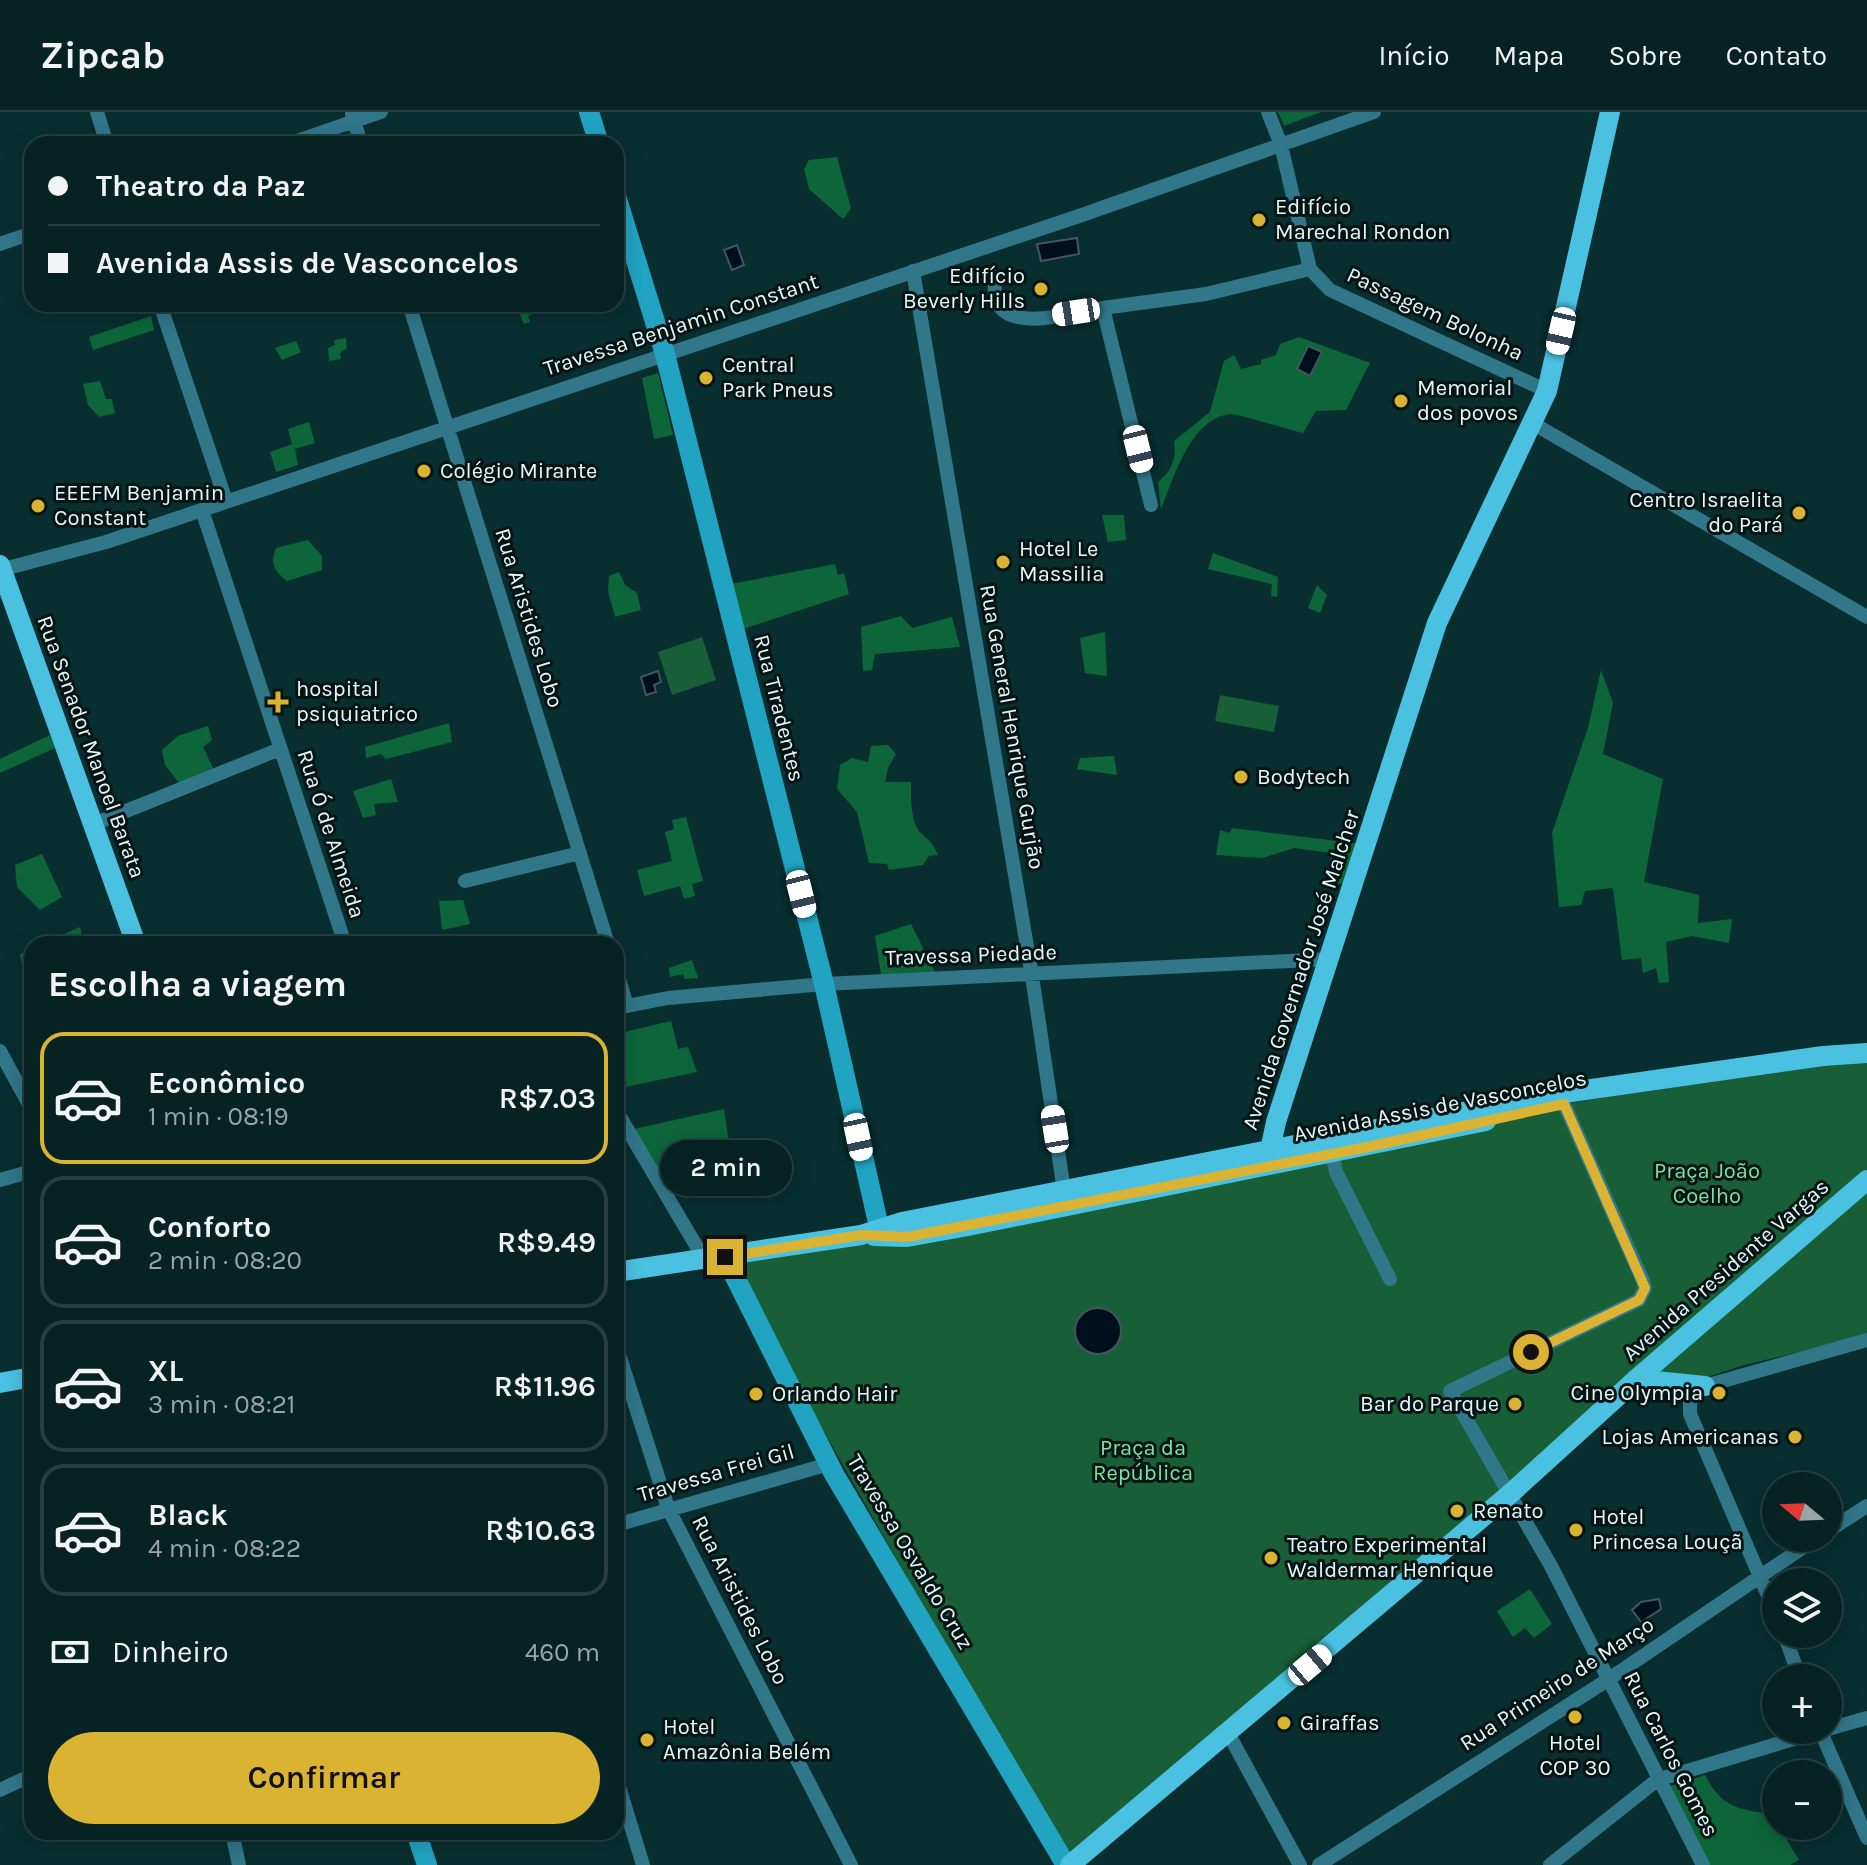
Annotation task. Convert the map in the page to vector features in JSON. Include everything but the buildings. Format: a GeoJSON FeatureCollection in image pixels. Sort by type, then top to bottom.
{"type":"FeatureCollection","features":[{"type":"Feature","properties":{"kind":"main road","name":"Avenida Governador José Malcher"},"geometry":{"type":"LineString","coordinates":[[1269,1156],[1437,623],[1547,391],[1610,112]]}},
{"type":"Feature","properties":{"kind":"main road","name":"Rua Senador Manoel Barata"},"geometry":{"type":"LineString","coordinates":[[0,568],[133,936]]}},
{"type":"Feature","properties":{"kind":"main road","name":"Avenida Assis de Vasconcelos"},"geometry":{"type":"LineString","coordinates":[[874,1233],[907,1237],[968,1226],[1550,1095],[1823,1056],[1867,1053]]}},
{"type":"Feature","properties":{"kind":"main road","name":"Avenida Assis de Vasconcelos"},"geometry":{"type":"LineString","coordinates":[[624,1271],[874,1233],[902,1222],[1269,1156],[1332,1153],[1564,1104],[1826,1062],[1839,1057]]}},
{"type":"Feature","properties":{"kind":"main road","name":"Avenida Presidente Vargas"},"geometry":{"type":"LineString","coordinates":[[1068,1865],[1510,1494],[1636,1379],[1867,1180]]}},
{"type":"Feature","properties":{"kind":"main road"},"geometry":{"type":"LineString","coordinates":[[0,1383],[24,1378]]}},
{"type":"Feature","properties":{"kind":"main road"},"geometry":{"type":"LineString","coordinates":[[1636,1379],[1705,1386]]}},
{"type":"Feature","properties":{"kind":"street"},"geometry":{"type":"LineString","coordinates":[[97,112],[104,136]]}},
{"type":"Feature","properties":{"kind":"street"},"geometry":{"type":"LineString","coordinates":[[306,136],[352,116],[381,112]]}},
{"type":"Feature","properties":{"kind":"street"},"geometry":{"type":"LineString","coordinates":[[589,112],[596,136]]}},
{"type":"Feature","properties":{"kind":"street"},"geometry":{"type":"LineString","coordinates":[[994,277],[997,301],[1007,316],[1023,320],[1206,294],[1310,269],[1281,145],[1268,112]]}},
{"type":"Feature","properties":{"kind":"street","name":"Travessa Benjamin Constant"},"geometry":{"type":"LineString","coordinates":[[0,568],[106,542],[913,271],[1374,112]]}},
{"type":"Feature","properties":{"kind":"street"},"geometry":{"type":"LineString","coordinates":[[352,116],[358,136]]}},
{"type":"Feature","properties":{"kind":"street","name":"Rua Tiradentes"},"geometry":{"type":"LineString","coordinates":[[624,222],[665,354],[824,984],[874,1233]]}},
{"type":"Feature","properties":{"kind":"street"},"geometry":{"type":"LineString","coordinates":[[0,244],[24,236]]}},
{"type":"Feature","properties":{"kind":"street","name":"Passagem Bolonha"},"geometry":{"type":"LineString","coordinates":[[1310,269],[1330,290],[1349,302],[1547,391]]}},
{"type":"Feature","properties":{"kind":"street","name":"Rua General Henrique Gurjão"},"geometry":{"type":"LineString","coordinates":[[913,271],[1032,976],[1064,1191]]}},
{"type":"Feature","properties":{"kind":"street"},"geometry":{"type":"LineString","coordinates":[[1103,308],[1151,505]]}},
{"type":"Feature","properties":{"kind":"street"},"geometry":{"type":"LineString","coordinates":[[163,312],[226,501]]}},
{"type":"Feature","properties":{"kind":"street","name":"Rua Aristides Lobo"},"geometry":{"type":"LineString","coordinates":[[411,312],[606,936]]}},
{"type":"Feature","properties":{"kind":"street"},"geometry":{"type":"LineString","coordinates":[[1534,424],[1867,617]]}},
{"type":"Feature","properties":{"kind":"street","name":"Rua Ó de Almeida"},"geometry":{"type":"LineString","coordinates":[[202,510],[342,936]]}},
{"type":"Feature","properties":{"kind":"street"},"geometry":{"type":"LineString","coordinates":[[94,824],[280,749]]}},
{"type":"Feature","properties":{"kind":"street"},"geometry":{"type":"LineString","coordinates":[[465,881],[580,853]]}},
{"type":"Feature","properties":{"kind":"street","name":"Travessa Piedade"},"geometry":{"type":"LineString","coordinates":[[624,1007],[668,998],[824,984],[1329,959]]}},
{"type":"Feature","properties":{"kind":"street"},"geometry":{"type":"LineString","coordinates":[[0,1051],[24,1095]]}},
{"type":"Feature","properties":{"kind":"street","name":"Rua Carlos Gomes"},"geometry":{"type":"LineString","coordinates":[[1564,1104],[1645,1288],[1639,1300],[1450,1391],[1510,1494],[1609,1679],[1657,1780],[1703,1865]]}},
{"type":"Feature","properties":{"kind":"street"},"geometry":{"type":"LineString","coordinates":[[624,1124],[704,1259]]}},
{"type":"Feature","properties":{"kind":"street"},"geometry":{"type":"LineString","coordinates":[[1332,1153],[1336,1172],[1390,1279]]}},
{"type":"Feature","properties":{"kind":"street"},"geometry":{"type":"LineString","coordinates":[[0,1180],[24,1173]]}},
{"type":"Feature","properties":{"kind":"street","name":"Travessa Osvaldo Cruz"},"geometry":{"type":"LineString","coordinates":[[725,1257],[829,1464],[1068,1865]]}},
{"type":"Feature","properties":{"kind":"street"},"geometry":{"type":"LineString","coordinates":[[1761,1574],[1690,1414],[1690,1401],[1705,1386],[1867,1340]]}},
{"type":"Feature","properties":{"kind":"street","name":"Rua Aristides Lobo"},"geometry":{"type":"LineString","coordinates":[[624,1370],[668,1508],[851,1865]]}},
{"type":"Feature","properties":{"kind":"street","name":"Travessa Frei Gil"},"geometry":{"type":"LineString","coordinates":[[624,1522],[829,1464]]}},
{"type":"Feature","properties":{"kind":"street"},"geometry":{"type":"LineString","coordinates":[[1842,1522],[1867,1506]]}},
{"type":"Feature","properties":{"kind":"street","name":"Rua Primeiro de Março"},"geometry":{"type":"LineString","coordinates":[[1319,1865],[1609,1679],[1795,1552]]}},
{"type":"Feature","properties":{"kind":"street"},"geometry":{"type":"LineString","coordinates":[[1842,1725],[1867,1718]]}},
{"type":"Feature","properties":{"kind":"street"},"geometry":{"type":"LineString","coordinates":[[1228,1733],[1300,1865]]}},
{"type":"Feature","properties":{"kind":"street"},"geometry":{"type":"LineString","coordinates":[[1550,1865],[1657,1780],[1777,1744]]}},
{"type":"Feature","properties":{"kind":"street"},"geometry":{"type":"LineString","coordinates":[[1829,1744],[1867,1838]]}},
{"type":"Feature","properties":{"kind":"street"},"geometry":{"type":"LineString","coordinates":[[0,1790],[24,1779]]}},
{"type":"Feature","properties":{"kind":"street"},"geometry":{"type":"LineString","coordinates":[[624,1803],[643,1865]]}},
{"type":"Feature","properties":{"kind":"street"},"geometry":{"type":"LineString","coordinates":[[234,1840],[239,1865]]}},
{"type":"Feature","properties":{"kind":"street"},"geometry":{"type":"LineString","coordinates":[[419,1840],[427,1865]]}},
{"type":"Feature","properties":{"kind":"green space"},"geometry":{"type":"Polygon","coordinates":[[[1278,112],[1321,112],[1284,126],[1278,112]]]}},
{"type":"Feature","properties":{"kind":"green space"},"geometry":{"type":"Polygon","coordinates":[[[837,157],[851,208],[843,219],[809,189],[804,169],[809,160],[837,157]]]}},
{"type":"Feature","properties":{"kind":"green space"},"geometry":{"type":"Polygon","coordinates":[[[519,312],[538,312],[528,316],[530,322],[524,324],[519,312]]]}},
{"type":"Feature","properties":{"kind":"green space"},"geometry":{"type":"Polygon","coordinates":[[[151,316],[154,330],[93,350],[89,337],[151,316]]]}},
{"type":"Feature","properties":{"kind":"green space"},"geometry":{"type":"Polygon","coordinates":[[[1299,337],[1370,363],[1346,410],[1316,411],[1303,433],[1235,414],[1217,418],[1194,438],[1178,467],[1161,510],[1158,482],[1172,464],[1174,441],[1210,412],[1224,361],[1234,355],[1241,369],[1261,364],[1261,360],[1276,355],[1280,344],[1299,337]]]}},
{"type":"Feature","properties":{"kind":"green space"},"geometry":{"type":"Polygon","coordinates":[[[346,338],[347,348],[340,353],[341,359],[329,361],[328,348],[335,345],[334,340],[346,338]]]}},
{"type":"Feature","properties":{"kind":"green space"},"geometry":{"type":"Polygon","coordinates":[[[296,341],[301,352],[282,360],[275,348],[296,341]]]}},
{"type":"Feature","properties":{"kind":"green space"},"geometry":{"type":"Polygon","coordinates":[[[658,373],[673,435],[654,439],[642,378],[658,373]]]}},
{"type":"Feature","properties":{"kind":"green space"},"geometry":{"type":"Polygon","coordinates":[[[100,381],[106,399],[112,399],[115,413],[99,417],[88,405],[83,384],[100,381]]]}},
{"type":"Feature","properties":{"kind":"green space"},"geometry":{"type":"Polygon","coordinates":[[[309,422],[315,443],[295,449],[298,465],[276,472],[270,452],[292,444],[288,429],[309,422]]]}},
{"type":"Feature","properties":{"kind":"green space"},"geometry":{"type":"Polygon","coordinates":[[[1102,515],[1124,515],[1126,540],[1108,542],[1102,515]]]}},
{"type":"Feature","properties":{"kind":"green space"},"geometry":{"type":"Polygon","coordinates":[[[308,540],[322,556],[322,570],[287,581],[274,567],[276,548],[308,540]]]}},
{"type":"Feature","properties":{"kind":"green space"},"geometry":{"type":"Polygon","coordinates":[[[1213,553],[1278,577],[1277,597],[1271,596],[1272,584],[1208,569],[1213,553]]]}},
{"type":"Feature","properties":{"kind":"green space"},"geometry":{"type":"Polygon","coordinates":[[[835,564],[838,575],[844,573],[849,594],[743,629],[731,584],[835,564]]]}},
{"type":"Feature","properties":{"kind":"green space"},"geometry":{"type":"Polygon","coordinates":[[[619,572],[625,585],[637,593],[641,610],[615,617],[608,591],[609,576],[619,572]]]}},
{"type":"Feature","properties":{"kind":"green space"},"geometry":{"type":"Polygon","coordinates":[[[1317,585],[1327,595],[1320,613],[1308,608],[1317,585]]]}},
{"type":"Feature","properties":{"kind":"green space"},"geometry":{"type":"Polygon","coordinates":[[[901,616],[912,628],[952,617],[960,647],[875,654],[872,670],[863,671],[861,627],[901,616]]]}},
{"type":"Feature","properties":{"kind":"green space"},"geometry":{"type":"Polygon","coordinates":[[[1105,632],[1107,676],[1085,673],[1080,638],[1105,632]]]}},
{"type":"Feature","properties":{"kind":"green space"},"geometry":{"type":"Polygon","coordinates":[[[702,637],[716,680],[672,695],[658,652],[702,637]]]}},
{"type":"Feature","properties":{"kind":"green space"},"geometry":{"type":"Polygon","coordinates":[[[1601,670],[1613,703],[1603,754],[1663,779],[1644,882],[1699,895],[1698,923],[1732,919],[1729,943],[1692,936],[1666,942],[1669,982],[1659,983],[1656,968],[1643,973],[1641,958],[1622,960],[1613,888],[1585,891],[1581,905],[1559,907],[1552,833],[1588,728],[1601,670]]]}},
{"type":"Feature","properties":{"kind":"green space"},"geometry":{"type":"Polygon","coordinates":[[[1220,695],[1279,706],[1274,732],[1215,721],[1220,695]]]}},
{"type":"Feature","properties":{"kind":"green space"},"geometry":{"type":"Polygon","coordinates":[[[449,723],[452,742],[386,759],[381,754],[366,758],[365,747],[449,723]]]}},
{"type":"Feature","properties":{"kind":"green space"},"geometry":{"type":"Polygon","coordinates":[[[208,726],[212,740],[203,747],[214,770],[180,784],[165,765],[162,750],[178,736],[208,726]]]}},
{"type":"Feature","properties":{"kind":"green space"},"geometry":{"type":"Polygon","coordinates":[[[50,735],[55,748],[0,773],[0,759],[50,735]]]}},
{"type":"Feature","properties":{"kind":"green space"},"geometry":{"type":"Polygon","coordinates":[[[888,745],[896,754],[885,782],[911,782],[915,824],[938,855],[929,856],[923,865],[889,870],[887,864],[869,863],[857,812],[837,789],[840,765],[852,758],[868,762],[871,746],[888,745]]]}},
{"type":"Feature","properties":{"kind":"green space"},"geometry":{"type":"Polygon","coordinates":[[[1114,756],[1117,775],[1077,769],[1080,758],[1114,756]]]}},
{"type":"Feature","properties":{"kind":"green space"},"geometry":{"type":"Polygon","coordinates":[[[391,779],[398,802],[374,804],[376,815],[363,818],[353,791],[391,779]]]}},
{"type":"Feature","properties":{"kind":"green space"},"geometry":{"type":"Polygon","coordinates":[[[686,817],[703,881],[692,884],[695,896],[684,899],[680,886],[644,896],[637,870],[672,861],[665,832],[674,829],[672,820],[686,817]]]}},
{"type":"Feature","properties":{"kind":"green space"},"geometry":{"type":"Polygon","coordinates":[[[1232,828],[1361,844],[1347,882],[1325,887],[1331,853],[1294,848],[1262,858],[1216,855],[1220,830],[1230,833],[1232,828]]]}},
{"type":"Feature","properties":{"kind":"green space"},"geometry":{"type":"Polygon","coordinates":[[[42,854],[62,897],[40,910],[17,887],[15,865],[42,854]]]}},
{"type":"Feature","properties":{"kind":"green space"},"geometry":{"type":"Polygon","coordinates":[[[463,900],[470,924],[442,930],[439,901],[463,900]]]}},
{"type":"Feature","properties":{"kind":"green space"},"geometry":{"type":"Polygon","coordinates":[[[911,924],[936,974],[881,974],[875,936],[911,924]]]}},
{"type":"Feature","properties":{"kind":"green space"},"geometry":{"type":"Polygon","coordinates":[[[80,927],[82,936],[60,936],[80,927]]]}},
{"type":"Feature","properties":{"kind":"green space"},"geometry":{"type":"Polygon","coordinates":[[[24,952],[24,978],[20,954],[24,952]]]}},
{"type":"Feature","properties":{"kind":"green space"},"geometry":{"type":"Polygon","coordinates":[[[692,960],[698,978],[684,979],[684,974],[670,977],[669,968],[692,960]]]}},
{"type":"Feature","properties":{"kind":"green space"},"geometry":{"type":"Polygon","coordinates":[[[671,1021],[678,1049],[688,1047],[697,1072],[624,1087],[624,1032],[671,1021]]]}},
{"type":"Feature","properties":{"kind":"green space","name":"Praça da República"},"geometry":{"type":"Polygon","coordinates":[[[1867,1053],[1867,1336],[1744,1365],[1701,1379],[1655,1372],[1070,1865],[725,1257],[1462,1127],[1564,1104],[1867,1053]]]}},
{"type":"Feature","properties":{"kind":"green space"},"geometry":{"type":"Polygon","coordinates":[[[724,1109],[730,1149],[655,1171],[634,1129],[724,1109]]]}},
{"type":"Feature","properties":{"kind":"green space"},"geometry":{"type":"Polygon","coordinates":[[[1530,1589],[1552,1624],[1534,1638],[1525,1628],[1513,1637],[1497,1611],[1530,1589]]]}},
{"type":"Feature","properties":{"kind":"green space"},"geometry":{"type":"Polygon","coordinates":[[[1705,1775],[1711,1786],[1731,1805],[1762,1812],[1762,1840],[1787,1840],[1799,1860],[1790,1865],[1710,1865],[1670,1786],[1705,1775]]]}},
{"type":"Feature","properties":{"kind":"water"},"geometry":{"type":"Polygon","coordinates":[[[1077,238],[1079,254],[1041,261],[1037,244],[1077,238]]]}},
{"type":"Feature","properties":{"kind":"water"},"geometry":{"type":"Polygon","coordinates":[[[737,245],[744,265],[732,270],[724,250],[737,245]]]}},
{"type":"Feature","properties":{"kind":"water"},"geometry":{"type":"Polygon","coordinates":[[[1308,346],[1322,352],[1310,376],[1297,369],[1308,346]]]}},
{"type":"Feature","properties":{"kind":"water"},"geometry":{"type":"Polygon","coordinates":[[[658,671],[661,682],[654,685],[656,692],[646,695],[641,677],[658,671]]]}},
{"type":"Feature","properties":{"kind":"water"},"geometry":{"type":"Polygon","coordinates":[[[1098,1308],[1114,1315],[1121,1331],[1114,1347],[1098,1354],[1082,1347],[1075,1331],[1082,1315],[1098,1308]]]}},
{"type":"Feature","properties":{"kind":"water"},"geometry":{"type":"Polygon","coordinates":[[[1659,1599],[1661,1609],[1641,1622],[1632,1610],[1641,1602],[1659,1599]]]}},
{"type":"Feature","properties":{"kind":"place","name":"Edifício Marechal Rondon"},"geometry":{"type":"Point","coordinates":[1259,220]}},
{"type":"Feature","properties":{"kind":"place","name":"Edifício Beverly Hills"},"geometry":{"type":"Point","coordinates":[1041,289]}},
{"type":"Feature","properties":{"kind":"place","name":"Central Park Pneus"},"geometry":{"type":"Point","coordinates":[706,378]}},
{"type":"Feature","properties":{"kind":"place","name":"Memorial dos povos"},"geometry":{"type":"Point","coordinates":[1401,401]}},
{"type":"Feature","properties":{"kind":"place","name":"Colégio Mirante"},"geometry":{"type":"Point","coordinates":[424,471]}},
{"type":"Feature","properties":{"kind":"place","name":"EEEFM Benjamin Constant"},"geometry":{"type":"Point","coordinates":[38,506]}},
{"type":"Feature","properties":{"kind":"place","name":"Centro Israelita do Pará"},"geometry":{"type":"Point","coordinates":[1799,513]}},
{"type":"Feature","properties":{"kind":"place","name":"Hotel Le Massilia"},"geometry":{"type":"Point","coordinates":[1003,562]}},
{"type":"Feature","properties":{"kind":"place","name":"hospital psiquiatrico"},"geometry":{"type":"Point","coordinates":[278,702]}},
{"type":"Feature","properties":{"kind":"place","name":"Bodytech"},"geometry":{"type":"Point","coordinates":[1241,777]}},
{"type":"Feature","properties":{"kind":"place","name":"Cine Olympia"},"geometry":{"type":"Point","coordinates":[1719,1393]}},
{"type":"Feature","properties":{"kind":"place","name":"Orlando Hair"},"geometry":{"type":"Point","coordinates":[756,1394]}},
{"type":"Feature","properties":{"kind":"place","name":"Bar do Parque"},"geometry":{"type":"Point","coordinates":[1515,1404]}},
{"type":"Feature","properties":{"kind":"place","name":"Lojas Americanas"},"geometry":{"type":"Point","coordinates":[1795,1437]}},
{"type":"Feature","properties":{"kind":"place","name":"Renato"},"geometry":{"type":"Point","coordinates":[1457,1511]}},
{"type":"Feature","properties":{"kind":"place","name":"Hotel Princesa Louçã"},"geometry":{"type":"Point","coordinates":[1576,1530]}},
{"type":"Feature","properties":{"kind":"place","name":"Teatro Experimental Waldermar Henrique"},"geometry":{"type":"Point","coordinates":[1271,1558]}},
{"type":"Feature","properties":{"kind":"place","name":"Hotel COP 30"},"geometry":{"type":"Point","coordinates":[1575,1717]}},
{"type":"Feature","properties":{"kind":"place","name":"Giraffas"},"geometry":{"type":"Point","coordinates":[1284,1723]}},
{"type":"Feature","properties":{"kind":"place","name":"Hotel Amazônia Belém"},"geometry":{"type":"Point","coordinates":[647,1740]}},
{"type":"Feature","properties":{"kind":"route"},"geometry":{"type":"LineString","coordinates":[[725,1257],[861,1235],[907,1237],[1267,1164],[1363,1148],[1564,1104],[1645,1288],[1639,1300],[1531,1352]]}},
{"type":"Feature","properties":{"kind":"park label","name":"Praça João Coelho"},"geometry":{"type":"Point","coordinates":[1707,1184]}}]}
